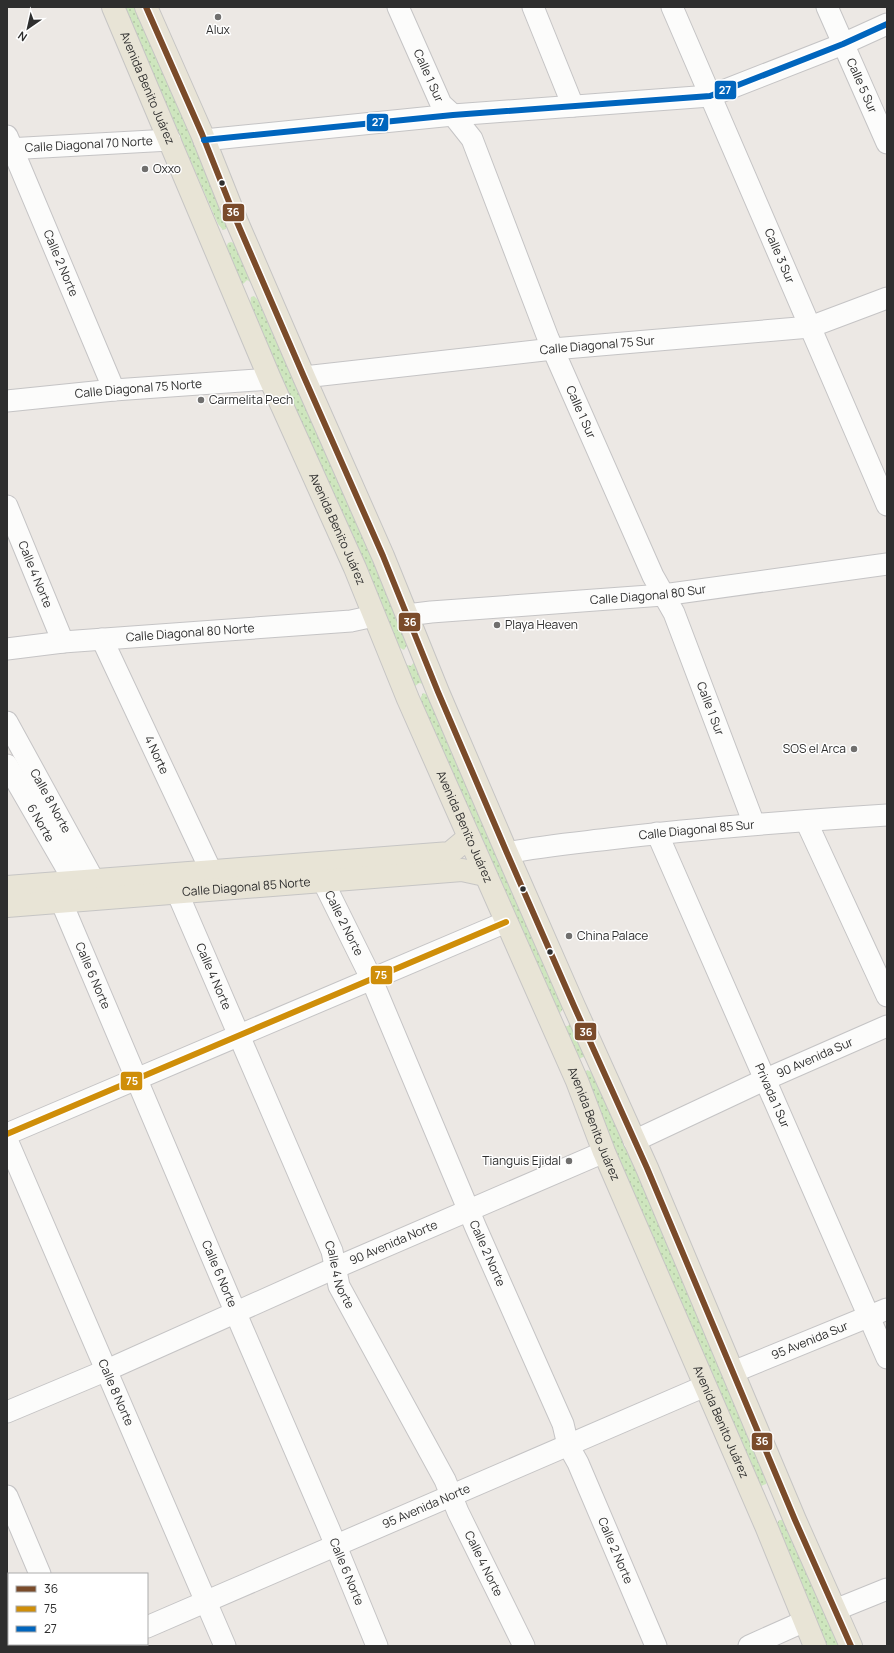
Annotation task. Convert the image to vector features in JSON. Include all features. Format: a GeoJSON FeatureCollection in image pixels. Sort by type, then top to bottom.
{"type":"FeatureCollection","features":[{"type":"Feature","properties":{"kind":"main road","name":"Avenida Benito Juárez"},"geometry":{"type":"LineString","coordinates":[[113,7],[238,300],[270,379],[355,568],[408,699],[577,1081],[604,1152],[748,1489],[766,1526],[815,1646]]}},
{"type":"Feature","properties":{"kind":"main road"},"geometry":{"type":"LineString","coordinates":[[146,7],[204,140],[237,222],[304,378],[383,556],[418,639],[438,692],[507,852],[603,1072],[647,1168],[778,1480],[850,1646]]}},
{"type":"Feature","properties":{"kind":"main road"},"geometry":{"type":"LineString","coordinates":[[208,230],[225,235],[233,230],[237,222]]}},
{"type":"Feature","properties":{"kind":"main road"},"geometry":{"type":"LineString","coordinates":[[238,300],[250,285],[267,292]]}},
{"type":"Feature","properties":{"kind":"main road"},"geometry":{"type":"LineString","coordinates":[[386,645],[405,656],[418,639]]}},
{"type":"Feature","properties":{"kind":"main road"},"geometry":{"type":"LineString","coordinates":[[408,699],[422,688],[438,692]]}},
{"type":"Feature","properties":{"kind":"main road","name":"Calle Diagonal 85 Norte"},"geometry":{"type":"LineString","coordinates":[[7,906],[177,892],[450,853],[468,837]]}},
{"type":"Feature","properties":{"kind":"main road","name":"Calle Diagonal 85 Norte"},"geometry":{"type":"LineString","coordinates":[[7,887],[211,871],[318,872],[462,870],[485,875]]}},
{"type":"Feature","properties":{"kind":"main road"},"geometry":{"type":"LineString","coordinates":[[546,1013],[561,1020],[565,1018],[574,1006]]}},
{"type":"Feature","properties":{"kind":"main road"},"geometry":{"type":"LineString","coordinates":[[577,1081],[583,1066],[587,1064],[603,1072]]}},
{"type":"Feature","properties":{"kind":"main road"},"geometry":{"type":"LineString","coordinates":[[748,1489],[765,1494],[770,1492],[778,1480]]}},
{"type":"Feature","properties":{"kind":"main road"},"geometry":{"type":"LineString","coordinates":[[766,1526],[774,1514],[780,1513],[795,1520]]}},
{"type":"Feature","properties":{"kind":"street","name":"Calle 1 Sur"},"geometry":{"type":"LineString","coordinates":[[398,7],[441,104],[453,115],[472,138],[553,349],[653,576],[674,613],[754,824]]}},
{"type":"Feature","properties":{"kind":"street"},"geometry":{"type":"LineString","coordinates":[[534,7],[573,106]]}},
{"type":"Feature","properties":{"kind":"street","name":"Calle 3 Sur"},"geometry":{"type":"LineString","coordinates":[[672,7],[887,505]]}},
{"type":"Feature","properties":{"kind":"street","name":"Calle 5 Sur"},"geometry":{"type":"LineString","coordinates":[[827,7],[887,143]]}},
{"type":"Feature","properties":{"kind":"street"},"geometry":{"type":"LineString","coordinates":[[204,140],[453,115],[710,96],[843,44],[887,24]]}},
{"type":"Feature","properties":{"kind":"street","name":"Calle Diagonal 70 Norte"},"geometry":{"type":"LineString","coordinates":[[9,145],[170,140]]}},
{"type":"Feature","properties":{"kind":"street","name":"Calle 2 Norte"},"geometry":{"type":"LineString","coordinates":[[9,145],[114,390]]}},
{"type":"Feature","properties":{"kind":"street","name":"Calle Diagonal 75 Sur"},"geometry":{"type":"LineString","coordinates":[[304,378],[553,349],[810,327],[887,298]]}},
{"type":"Feature","properties":{"kind":"street","name":"Calle Diagonal 75 Norte"},"geometry":{"type":"LineString","coordinates":[[7,401],[114,390],[270,379]]}},
{"type":"Feature","properties":{"kind":"street","name":"Calle 4 Norte"},"geometry":{"type":"LineString","coordinates":[[7,506],[63,642]]}},
{"type":"Feature","properties":{"kind":"street","name":"Calle Diagonal 80 Sur"},"geometry":{"type":"LineString","coordinates":[[407,615],[438,611],[663,596],[887,564]]}},
{"type":"Feature","properties":{"kind":"street","name":"Calle Diagonal 80 Norte"},"geometry":{"type":"LineString","coordinates":[[7,649],[63,642],[351,621],[374,616]]}},
{"type":"Feature","properties":{"kind":"street","name":"4 Norte"},"geometry":{"type":"LineString","coordinates":[[102,639],[211,871]]}},
{"type":"Feature","properties":{"kind":"street","name":"Calle 8 Norte"},"geometry":{"type":"LineString","coordinates":[[7,722],[83,880]]}},
{"type":"Feature","properties":{"kind":"street","name":"6 Norte"},"geometry":{"type":"LineString","coordinates":[[7,765],[83,880]]}},
{"type":"Feature","properties":{"kind":"street","name":"Calle Diagonal 85 Sur"},"geometry":{"type":"LineString","coordinates":[[507,852],[657,833],[754,824],[887,815]]}},
{"type":"Feature","properties":{"kind":"street"},"geometry":{"type":"LineString","coordinates":[[806,821],[887,996]]}},
{"type":"Feature","properties":{"kind":"street","name":"Privada 1 Sur"},"geometry":{"type":"LineString","coordinates":[[657,833],[887,1358]]}},
{"type":"Feature","properties":{"kind":"street","name":"Calle 2 Norte"},"geometry":{"type":"LineString","coordinates":[[318,872],[371,978],[469,1210],[562,1424],[568,1445],[581,1470],[656,1646]]}},
{"type":"Feature","properties":{"kind":"street","name":"Calle 4 Norte"},"geometry":{"type":"LineString","coordinates":[[177,892],[332,1251],[339,1286],[445,1480],[451,1496],[524,1646]]}},
{"type":"Feature","properties":{"kind":"street","name":"Calle 6 Norte"},"geometry":{"type":"LineString","coordinates":[[61,901],[336,1545],[377,1646]]}},
{"type":"Feature","properties":{"kind":"street"},"geometry":{"type":"LineString","coordinates":[[7,1134],[371,978],[506,922]]}},
{"type":"Feature","properties":{"kind":"street","name":"90 Avenida Sur"},"geometry":{"type":"LineString","coordinates":[[634,1141],[764,1080],[887,1026]]}},
{"type":"Feature","properties":{"kind":"street","name":"Calle 8 Norte"},"geometry":{"type":"LineString","coordinates":[[7,1140],[225,1646]]}},
{"type":"Feature","properties":{"kind":"street","name":"90 Avenida Norte"},"geometry":{"type":"LineString","coordinates":[[7,1412],[107,1370],[335,1268],[604,1152]]}},
{"type":"Feature","properties":{"kind":"street","name":"95 Avenida Sur"},"geometry":{"type":"LineString","coordinates":[[733,1372],[887,1309]]}},
{"type":"Feature","properties":{"kind":"street","name":"95 Avenida Norte"},"geometry":{"type":"LineString","coordinates":[[148,1627],[705,1386]]}},
{"type":"Feature","properties":{"kind":"street"},"geometry":{"type":"LineString","coordinates":[[7,1496],[40,1573]]}},
{"type":"Feature","properties":{"kind":"street"},"geometry":{"type":"LineString","coordinates":[[835,1610],[887,1589]]}},
{"type":"Feature","properties":{"kind":"street"},"geometry":{"type":"LineString","coordinates":[[749,1646],[805,1621]]}},
{"type":"Feature","properties":{"kind":"green space"},"geometry":{"type":"Polygon","coordinates":[[[124,7],[137,7],[229,223],[226,229],[223,230],[218,224],[124,7]]]}},
{"type":"Feature","properties":{"kind":"green space"},"geometry":{"type":"Polygon","coordinates":[[[231,242],[236,244],[251,282],[247,280],[242,285],[226,248],[228,243],[231,242]]]}},
{"type":"Feature","properties":{"kind":"green space"},"geometry":{"type":"Polygon","coordinates":[[[254,296],[258,300],[373,560],[408,644],[404,650],[397,646],[250,305],[251,297],[254,296]]]}},
{"type":"Feature","properties":{"kind":"green space"},"geometry":{"type":"Polygon","coordinates":[[[415,661],[424,684],[419,683],[414,687],[404,664],[411,666],[415,661]]]}},
{"type":"Feature","properties":{"kind":"green space"},"geometry":{"type":"Polygon","coordinates":[[[423,693],[430,696],[564,1007],[560,1013],[555,1010],[420,699],[423,693]]]}},
{"type":"Feature","properties":{"kind":"green space"},"geometry":{"type":"Polygon","coordinates":[[[571,1021],[588,1059],[583,1057],[579,1059],[560,1027],[568,1026],[571,1021]]]}},
{"type":"Feature","properties":{"kind":"green space"},"geometry":{"type":"Polygon","coordinates":[[[587,1070],[596,1074],[768,1480],[766,1484],[761,1486],[755,1482],[583,1075],[587,1070]]]}},
{"type":"Feature","properties":{"kind":"green space"},"geometry":{"type":"Polygon","coordinates":[[[779,1520],[783,1520],[789,1525],[841,1646],[827,1646],[776,1526],[779,1520]]]}},
{"type":"Feature","properties":{"kind":"transit line","name":"36"},"geometry":{"type":"LineString","coordinates":[[146,7],[202,134],[237,222],[383,556],[438,692],[507,853],[647,1168],[795,1520],[851,1646]]}},
{"type":"Feature","properties":{"kind":"transit line","name":"27"},"geometry":{"type":"LineString","coordinates":[[204,140],[453,115],[710,96],[843,44],[887,24]]}},
{"type":"Feature","properties":{"kind":"transit line","name":"75"},"geometry":{"type":"LineString","coordinates":[[7,1134],[506,922]]}},
{"type":"Feature","properties":{"kind":"place","name":"Alux"},"geometry":{"type":"Point","coordinates":[218,17]}},
{"type":"Feature","properties":{"kind":"place","name":"Oxxo"},"geometry":{"type":"Point","coordinates":[145,169]}},
{"type":"Feature","properties":{"kind":"place","name":"Carmelita Pech"},"geometry":{"type":"Point","coordinates":[201,400]}},
{"type":"Feature","properties":{"kind":"place","name":"Playa Heaven"},"geometry":{"type":"Point","coordinates":[497,625]}},
{"type":"Feature","properties":{"kind":"place","name":"SOS el Arca"},"geometry":{"type":"Point","coordinates":[854,749]}},
{"type":"Feature","properties":{"kind":"place","name":"China Palace"},"geometry":{"type":"Point","coordinates":[569,936]}},
{"type":"Feature","properties":{"kind":"place","name":"Tianguis Ejidal"},"geometry":{"type":"Point","coordinates":[569,1161]}}]}
